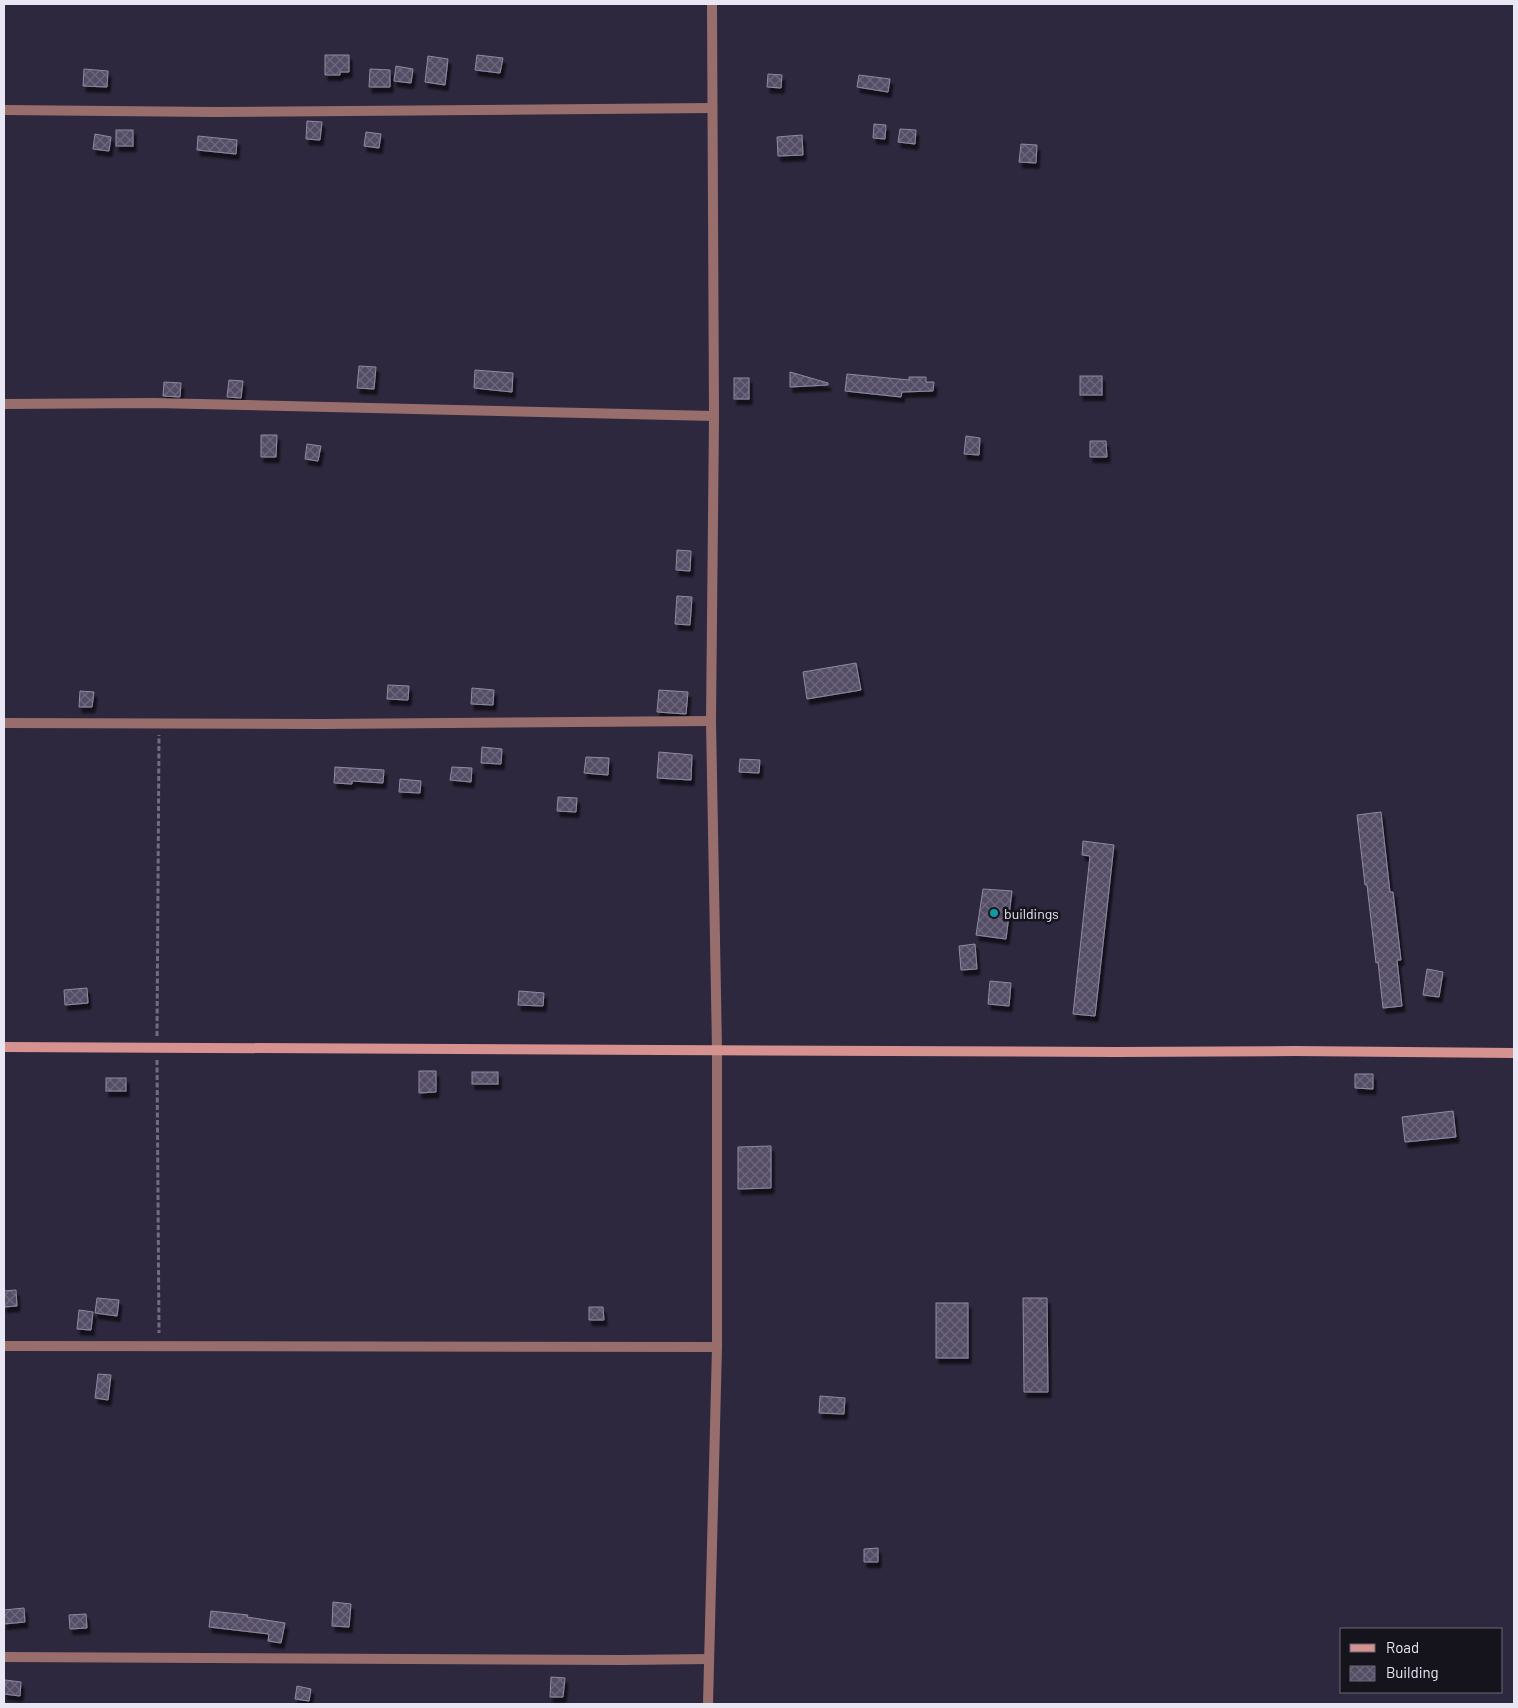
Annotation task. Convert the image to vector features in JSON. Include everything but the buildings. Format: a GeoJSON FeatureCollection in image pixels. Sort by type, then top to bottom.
{"type":"FeatureCollection","features":[{"type":"Feature","properties":{"kind":"street"},"geometry":{"type":"LineString","coordinates":[[708,1704],[717,1347],[718,1049],[711,721],[714,416],[712,4]]}},
{"type":"Feature","properties":{"kind":"street"},"geometry":{"type":"LineString","coordinates":[[4,110],[225,112],[712,108]]}},
{"type":"Feature","properties":{"kind":"street"},"geometry":{"type":"LineString","coordinates":[[4,404],[154,403],[714,416]]}},
{"type":"Feature","properties":{"kind":"street"},"geometry":{"type":"LineString","coordinates":[[4,723],[332,724],[711,721]]}},
{"type":"Feature","properties":{"kind":"street"},"geometry":{"type":"LineString","coordinates":[[4,1047],[1514,1053]]}},
{"type":"Feature","properties":{"kind":"street"},"geometry":{"type":"LineString","coordinates":[[4,1346],[717,1347]]}},
{"type":"Feature","properties":{"kind":"street"},"geometry":{"type":"LineString","coordinates":[[4,1657],[709,1659]]}},
{"type":"Feature","properties":{"kind":"place","name":"buildings"},"geometry":{"type":"Point","coordinates":[994,913]}}]}
